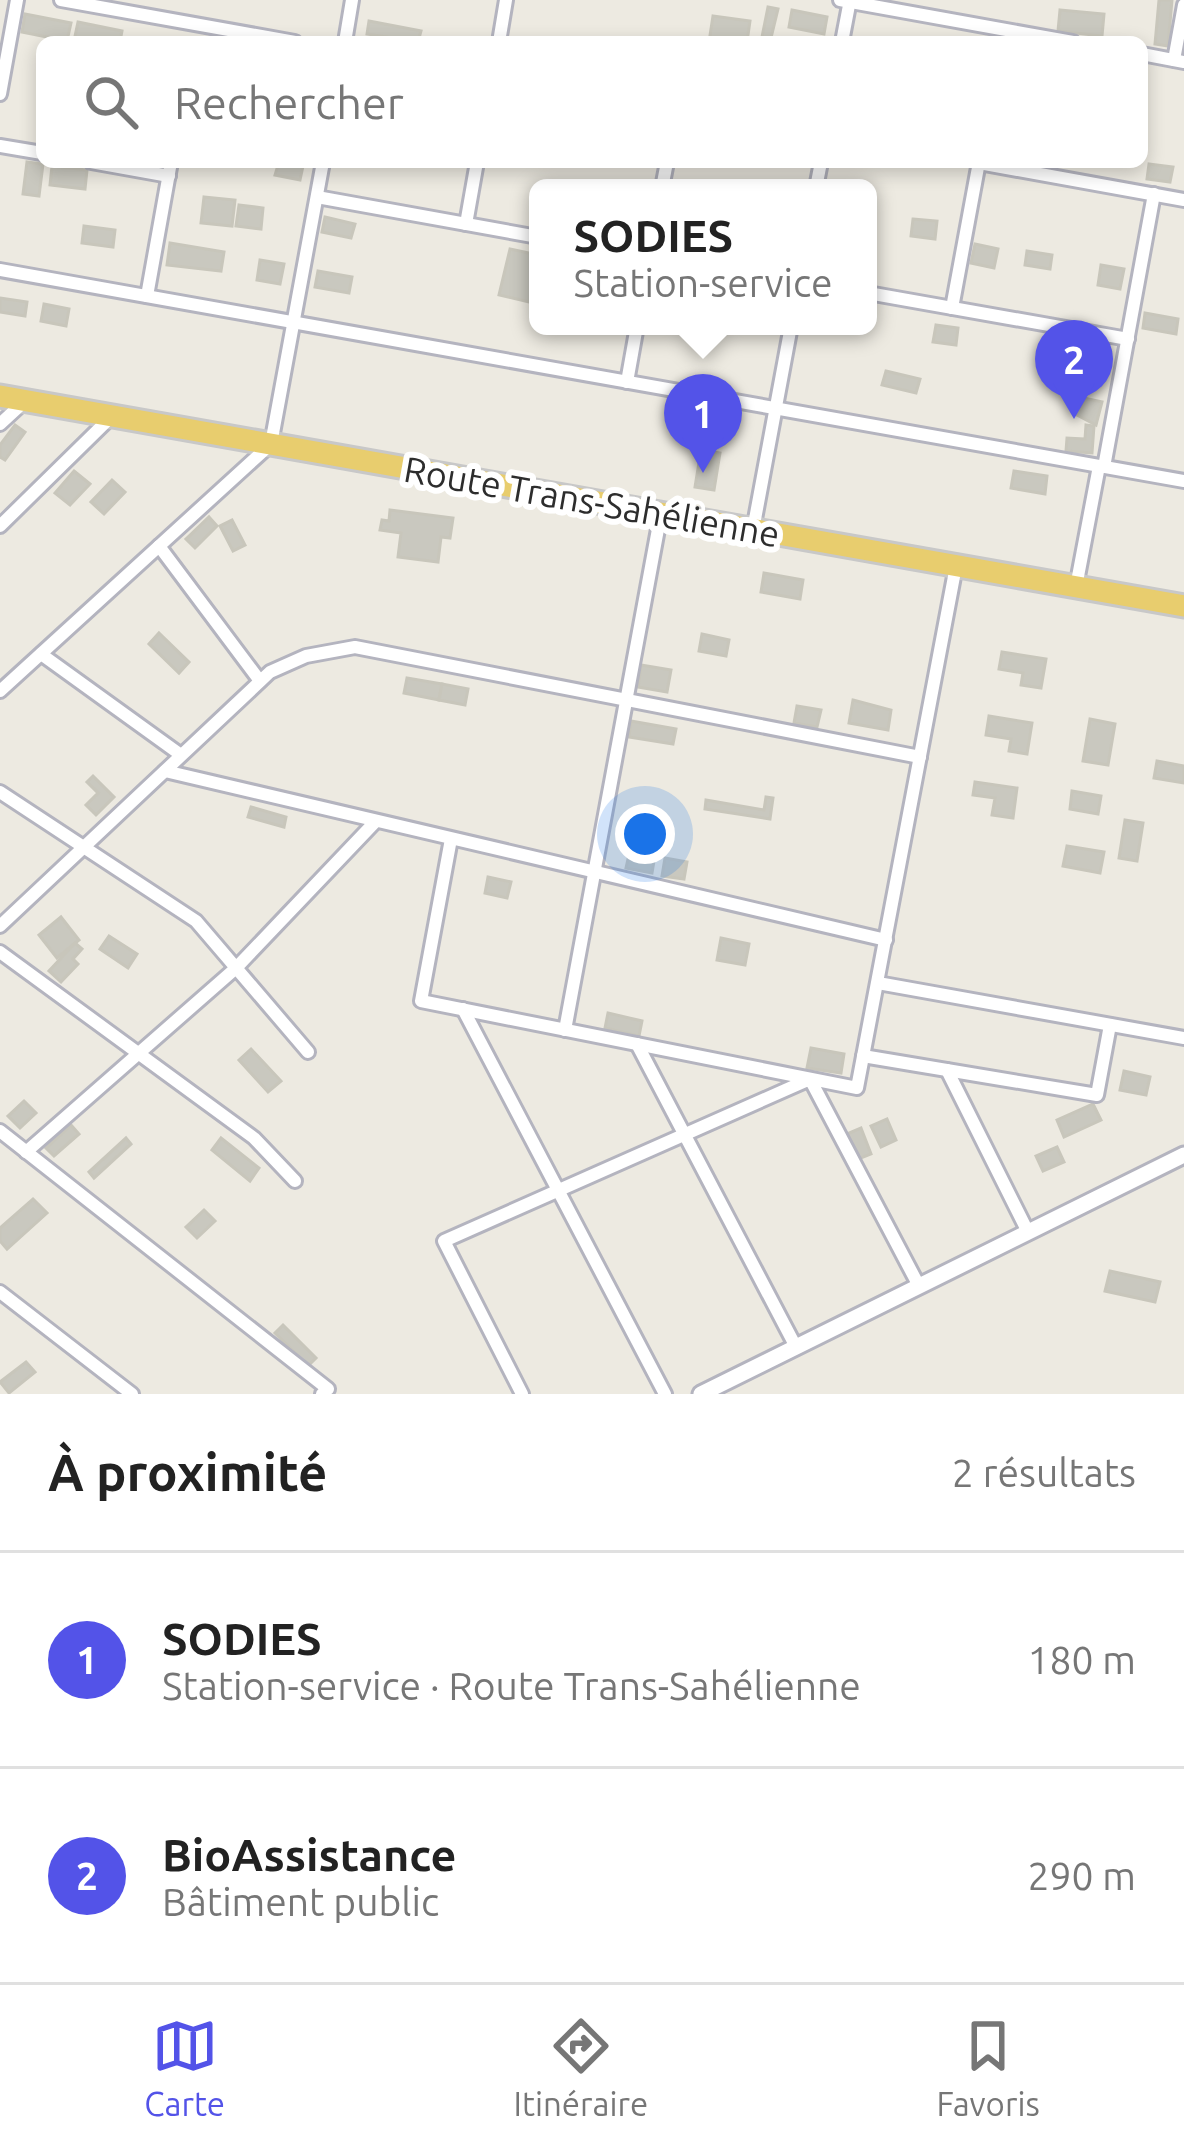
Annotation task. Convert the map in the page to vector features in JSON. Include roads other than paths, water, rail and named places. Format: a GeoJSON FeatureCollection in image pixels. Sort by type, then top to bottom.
{"type":"FeatureCollection","features":[{"type":"Feature","properties":{"kind":"highway","name":"Route Trans-Sahélienne"},"geometry":{"type":"LineString","coordinates":[[0,396],[1184,606]]}},
{"type":"Feature","properties":{"kind":"street"},"geometry":{"type":"LineString","coordinates":[[0,94],[17,0]]}},
{"type":"Feature","properties":{"kind":"street"},"geometry":{"type":"LineString","coordinates":[[61,0],[262,36]]}},
{"type":"Feature","properties":{"kind":"street"},"geometry":{"type":"LineString","coordinates":[[346,36],[352,0]]}},
{"type":"Feature","properties":{"kind":"street"},"geometry":{"type":"LineString","coordinates":[[500,36],[506,0]]}},
{"type":"Feature","properties":{"kind":"street"},"geometry":{"type":"LineString","coordinates":[[843,36],[846,1],[1002,36]]}},
{"type":"Feature","properties":{"kind":"street"},"geometry":{"type":"LineString","coordinates":[[1148,55],[1179,61],[1184,5]]}},
{"type":"Feature","properties":{"kind":"street"},"geometry":{"type":"LineString","coordinates":[[194,36],[196,24]]}},
{"type":"Feature","properties":{"kind":"street"},"geometry":{"type":"LineString","coordinates":[[0,146],[36,152]]}},
{"type":"Feature","properties":{"kind":"street"},"geometry":{"type":"LineString","coordinates":[[0,691],[272,444],[322,168]]}},
{"type":"Feature","properties":{"kind":"street"},"geometry":{"type":"LineString","coordinates":[[466,224],[476,168]]}},
{"type":"Feature","properties":{"kind":"street"},"geometry":{"type":"LineString","coordinates":[[952,308],[978,168]]}},
{"type":"Feature","properties":{"kind":"street"},"geometry":{"type":"LineString","coordinates":[[1007,168],[1184,200]]}},
{"type":"Feature","properties":{"kind":"street"},"geometry":{"type":"LineString","coordinates":[[147,296],[170,169]]}},
{"type":"Feature","properties":{"kind":"street"},"geometry":{"type":"LineString","coordinates":[[1076,587],[1154,194]]}},
{"type":"Feature","properties":{"kind":"street"},"geometry":{"type":"LineString","coordinates":[[316,197],[529,235]]}},
{"type":"Feature","properties":{"kind":"street"},"geometry":{"type":"LineString","coordinates":[[0,270],[1184,481]]}},
{"type":"Feature","properties":{"kind":"street"},"geometry":{"type":"LineString","coordinates":[[877,295],[1127,340]]}},
{"type":"Feature","properties":{"kind":"street"},"geometry":{"type":"LineString","coordinates":[[627,382],[635,335]]}},
{"type":"Feature","properties":{"kind":"street"},"geometry":{"type":"LineString","coordinates":[[754,530],[788,335]]}},
{"type":"Feature","properties":{"kind":"street"},"geometry":{"type":"LineString","coordinates":[[0,424],[26,400]]}},
{"type":"Feature","properties":{"kind":"street"},"geometry":{"type":"LineString","coordinates":[[0,526],[112,416]]}},
{"type":"Feature","properties":{"kind":"street"},"geometry":{"type":"LineString","coordinates":[[565,1030],[662,513]]}},
{"type":"Feature","properties":{"kind":"street"},"geometry":{"type":"LineString","coordinates":[[159,547],[260,680]]}},
{"type":"Feature","properties":{"kind":"street"},"geometry":{"type":"LineString","coordinates":[[451,839],[421,1001],[857,1088],[956,566]]}},
{"type":"Feature","properties":{"kind":"street"},"geometry":{"type":"LineString","coordinates":[[0,926],[270,671],[306,656],[355,647],[920,757]]}},
{"type":"Feature","properties":{"kind":"street"},"geometry":{"type":"LineString","coordinates":[[41,654],[181,755]]}},
{"type":"Feature","properties":{"kind":"street"},"geometry":{"type":"LineString","coordinates":[[165,771],[886,940]]}},
{"type":"Feature","properties":{"kind":"street"},"geometry":{"type":"LineString","coordinates":[[0,792],[196,921],[308,1052]]}},
{"type":"Feature","properties":{"kind":"street"},"geometry":{"type":"LineString","coordinates":[[26,1152],[236,968],[375,822]]}},
{"type":"Feature","properties":{"kind":"street"},"geometry":{"type":"LineString","coordinates":[[0,952],[254,1138],[295,1181]]}},
{"type":"Feature","properties":{"kind":"street"},"geometry":{"type":"LineString","coordinates":[[878,983],[1184,1039]]}},
{"type":"Feature","properties":{"kind":"street"},"geometry":{"type":"LineString","coordinates":[[463,1010],[665,1394]]}},
{"type":"Feature","properties":{"kind":"street"},"geometry":{"type":"LineString","coordinates":[[863,1056],[1097,1094],[1110,1025]]}},
{"type":"Feature","properties":{"kind":"street"},"geometry":{"type":"LineString","coordinates":[[637,1044],[796,1347]]}},
{"type":"Feature","properties":{"kind":"street"},"geometry":{"type":"LineString","coordinates":[[947,1070],[1028,1232]]}},
{"type":"Feature","properties":{"kind":"street"},"geometry":{"type":"LineString","coordinates":[[522,1394],[444,1241],[810,1078]]}},
{"type":"Feature","properties":{"kind":"street"},"geometry":{"type":"LineString","coordinates":[[810,1078],[919,1286]]}},
{"type":"Feature","properties":{"kind":"street"},"geometry":{"type":"LineString","coordinates":[[0,1131],[328,1389],[322,1394]]}},
{"type":"Feature","properties":{"kind":"street"},"geometry":{"type":"LineString","coordinates":[[701,1394],[1184,1155]]}},
{"type":"Feature","properties":{"kind":"street"},"geometry":{"type":"LineString","coordinates":[[0,1292],[132,1394]]}},
{"type":"Feature","properties":{"kind":"place","name":"BioAssistance"},"geometry":{"type":"Point","coordinates":[1074,419]}},
{"type":"Feature","properties":{"kind":"place","name":"SODIES"},"geometry":{"type":"Point","coordinates":[703,473]}}]}
